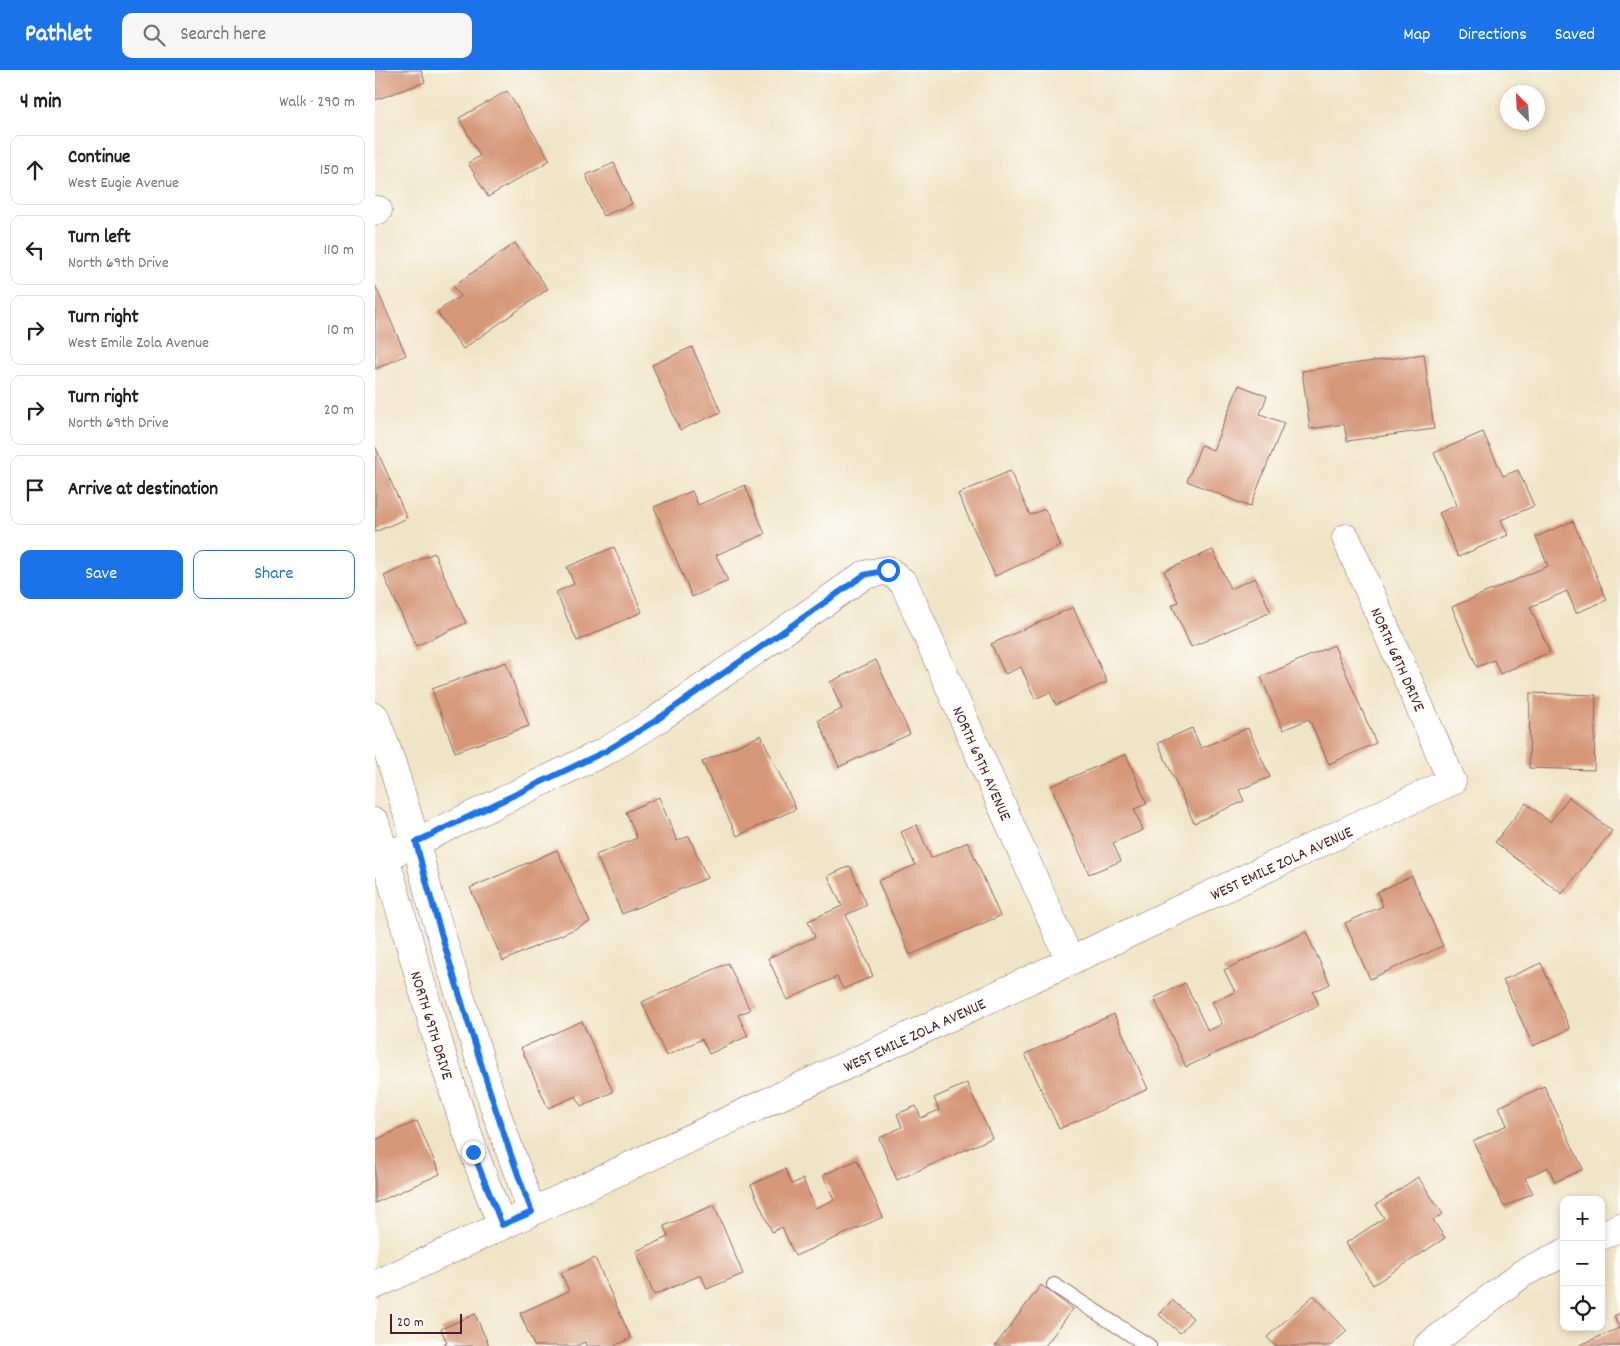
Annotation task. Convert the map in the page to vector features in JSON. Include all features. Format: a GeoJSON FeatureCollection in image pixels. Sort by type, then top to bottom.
{"type":"FeatureCollection","features":[{"type":"Feature","properties":{"kind":"street","name":"NORTH 68TH DRIVE"},"geometry":{"type":"LineString","coordinates":[[1346,538],[1452,781]]}},
{"type":"Feature","properties":{"kind":"street","name":"NORTH 69TH AVENUE"},"geometry":{"type":"LineString","coordinates":[[416,842],[606,751],[655,721],[864,575],[888,570],[904,583],[1070,961]]}},
{"type":"Feature","properties":{"kind":"street"},"geometry":{"type":"LineString","coordinates":[[375,717],[392,764],[416,842],[429,895],[495,1108],[513,1164],[532,1212]]}},
{"type":"Feature","properties":{"kind":"street","name":"WEST EMILE ZOLA AVENUE"},"geometry":{"type":"LineString","coordinates":[[375,1285],[1452,781]]}},
{"type":"Feature","properties":{"kind":"street","name":"NORTH 69TH DRIVE"},"geometry":{"type":"LineString","coordinates":[[375,822],[380,860],[454,1096],[473,1152],[502,1225]]}},
{"type":"Feature","properties":{"kind":"street"},"geometry":{"type":"LineString","coordinates":[[380,860],[416,842]]}},
{"type":"Feature","properties":{"kind":"street"},"geometry":{"type":"LineString","coordinates":[[1605,1234],[1620,1227]]}},
{"type":"Feature","properties":{"kind":"street"},"geometry":{"type":"LineString","coordinates":[[1428,1346],[1523,1273],[1560,1256]]}},
{"type":"Feature","properties":{"kind":"lane"},"geometry":{"type":"LineString","coordinates":[[1054,1285],[1149,1346]]}},
{"type":"Feature","properties":{"kind":"building"},"geometry":{"type":"Polygon","coordinates":[[[375,70],[421,70],[425,82],[375,100],[375,70]]]}},
{"type":"Feature","properties":{"kind":"building"},"geometry":{"type":"Polygon","coordinates":[[[507,91],[550,160],[488,197],[468,163],[480,156],[459,118],[507,91]]]}},
{"type":"Feature","properties":{"kind":"building"},"geometry":{"type":"Polygon","coordinates":[[[614,163],[632,204],[603,216],[586,175],[614,163]]]}},
{"type":"Feature","properties":{"kind":"building"},"geometry":{"type":"Polygon","coordinates":[[[515,243],[548,289],[463,349],[437,312],[460,296],[453,286],[515,243]]]}},
{"type":"Feature","properties":{"kind":"building"},"geometry":{"type":"Polygon","coordinates":[[[375,285],[406,355],[375,369],[375,285]]]}},
{"type":"Feature","properties":{"kind":"building"},"geometry":{"type":"Polygon","coordinates":[[[692,347],[721,412],[680,430],[652,365],[692,347]]]}},
{"type":"Feature","properties":{"kind":"building"},"geometry":{"type":"Polygon","coordinates":[[[1424,354],[1434,429],[1347,441],[1344,424],[1310,429],[1302,371],[1424,354]]]}},
{"type":"Feature","properties":{"kind":"building"},"geometry":{"type":"Polygon","coordinates":[[[1239,385],[1267,396],[1260,414],[1284,423],[1250,507],[1187,481],[1201,445],[1213,450],[1239,385]]]}},
{"type":"Feature","properties":{"kind":"building"},"geometry":{"type":"Polygon","coordinates":[[[1483,432],[1503,476],[1518,470],[1534,506],[1501,520],[1508,535],[1458,557],[1439,513],[1457,505],[1434,453],[1483,432]]]}},
{"type":"Feature","properties":{"kind":"building"},"geometry":{"type":"Polygon","coordinates":[[[375,446],[407,518],[375,532],[375,446]]]}},
{"type":"Feature","properties":{"kind":"building"},"geometry":{"type":"Polygon","coordinates":[[[1010,471],[1030,515],[1045,509],[1061,546],[995,576],[958,494],[1010,471]]]}},
{"type":"Feature","properties":{"kind":"building"},"geometry":{"type":"Polygon","coordinates":[[[745,485],[765,534],[716,555],[728,581],[692,597],[654,507],[692,491],[698,505],[745,485]]]}},
{"type":"Feature","properties":{"kind":"building"},"geometry":{"type":"Polygon","coordinates":[[[1573,521],[1607,600],[1576,613],[1567,591],[1530,607],[1550,652],[1500,674],[1494,660],[1477,667],[1452,607],[1548,566],[1536,537],[1573,521]]]}},
{"type":"Feature","properties":{"kind":"building"},"geometry":{"type":"Polygon","coordinates":[[[614,547],[642,612],[577,641],[556,592],[574,584],[567,567],[614,547]]]}},
{"type":"Feature","properties":{"kind":"building"},"geometry":{"type":"Polygon","coordinates":[[[1213,550],[1230,589],[1255,578],[1271,612],[1191,647],[1172,605],[1178,602],[1164,571],[1213,550]]]}},
{"type":"Feature","properties":{"kind":"building"},"geometry":{"type":"Polygon","coordinates":[[[434,553],[466,623],[416,646],[384,576],[434,553]]]}},
{"type":"Feature","properties":{"kind":"building"},"geometry":{"type":"Polygon","coordinates":[[[1073,607],[1107,682],[1056,705],[1050,692],[1035,699],[1021,667],[1005,674],[991,644],[1073,607]]]}},
{"type":"Feature","properties":{"kind":"building"},"geometry":{"type":"Polygon","coordinates":[[[1334,645],[1376,743],[1329,764],[1309,719],[1283,730],[1261,677],[1334,645]]]}},
{"type":"Feature","properties":{"kind":"building"},"geometry":{"type":"Polygon","coordinates":[[[876,660],[910,734],[839,767],[818,720],[842,709],[830,682],[876,660]]]}},
{"type":"Feature","properties":{"kind":"building"},"geometry":{"type":"Polygon","coordinates":[[[506,662],[529,726],[455,752],[432,689],[506,662]]]}},
{"type":"Feature","properties":{"kind":"building"},"geometry":{"type":"Polygon","coordinates":[[[1530,693],[1596,695],[1594,770],[1529,768],[1530,693]]]}},
{"type":"Feature","properties":{"kind":"building"},"geometry":{"type":"Polygon","coordinates":[[[1192,728],[1201,748],[1248,728],[1270,777],[1239,790],[1244,801],[1194,823],[1158,743],[1192,728]]]}},
{"type":"Feature","properties":{"kind":"building"},"geometry":{"type":"Polygon","coordinates":[[[761,735],[796,809],[737,836],[702,762],[761,735]]]}},
{"type":"Feature","properties":{"kind":"building"},"geometry":{"type":"Polygon","coordinates":[[[1126,754],[1147,804],[1134,809],[1143,830],[1113,843],[1121,861],[1089,874],[1051,786],[1126,754]]]}},
{"type":"Feature","properties":{"kind":"building"},"geometry":{"type":"Polygon","coordinates":[[[659,797],[677,841],[689,836],[707,878],[622,914],[596,855],[637,838],[626,812],[659,797]]]}},
{"type":"Feature","properties":{"kind":"building"},"geometry":{"type":"Polygon","coordinates":[[[1569,797],[1612,831],[1562,894],[1495,842],[1526,803],[1550,822],[1569,797]]]}},
{"type":"Feature","properties":{"kind":"building"},"geometry":{"type":"Polygon","coordinates":[[[917,825],[931,858],[968,842],[1000,916],[910,955],[878,881],[915,865],[901,832],[917,825]]]}},
{"type":"Feature","properties":{"kind":"building"},"geometry":{"type":"Polygon","coordinates":[[[557,850],[590,922],[503,961],[470,888],[557,850]]]}},
{"type":"Feature","properties":{"kind":"building"},"geometry":{"type":"Polygon","coordinates":[[[850,866],[867,905],[846,915],[873,976],[843,989],[837,977],[787,1000],[768,958],[815,937],[808,921],[842,906],[828,876],[850,866]]]}},
{"type":"Feature","properties":{"kind":"building"},"geometry":{"type":"Polygon","coordinates":[[[1412,876],[1443,946],[1370,979],[1345,923],[1383,906],[1377,892],[1412,876]]]}},
{"type":"Feature","properties":{"kind":"building"},"geometry":{"type":"Polygon","coordinates":[[[1306,932],[1330,984],[1313,992],[1319,1005],[1186,1067],[1154,998],[1185,983],[1208,1031],[1222,1024],[1212,1002],[1235,992],[1224,970],[1306,932]]]}},
{"type":"Feature","properties":{"kind":"building"},"geometry":{"type":"Polygon","coordinates":[[[728,963],[750,1010],[738,1015],[748,1036],[709,1054],[702,1039],[666,1056],[642,1002],[728,963]]]}},
{"type":"Feature","properties":{"kind":"building"},"geometry":{"type":"Polygon","coordinates":[[[1541,963],[1570,1029],[1533,1046],[1503,980],[1541,963]]]}},
{"type":"Feature","properties":{"kind":"building"},"geometry":{"type":"Polygon","coordinates":[[[1114,1014],[1148,1089],[1059,1129],[1025,1054],[1114,1014]]]}},
{"type":"Feature","properties":{"kind":"building"},"geometry":{"type":"Polygon","coordinates":[[[582,1021],[613,1092],[581,1106],[576,1096],[548,1108],[521,1048],[582,1021]]]}},
{"type":"Feature","properties":{"kind":"building"},"geometry":{"type":"Polygon","coordinates":[[[967,1083],[992,1138],[897,1180],[879,1138],[902,1127],[897,1114],[916,1106],[921,1118],[939,1110],[934,1098],[967,1083]]]}},
{"type":"Feature","properties":{"kind":"building"},"geometry":{"type":"Polygon","coordinates":[[[1544,1086],[1583,1169],[1555,1182],[1548,1167],[1525,1178],[1533,1193],[1504,1207],[1473,1141],[1507,1125],[1499,1107],[1544,1086]]]}},
{"type":"Feature","properties":{"kind":"building"},"geometry":{"type":"Polygon","coordinates":[[[417,1121],[440,1174],[375,1203],[375,1140],[417,1121]]]}},
{"type":"Feature","properties":{"kind":"building"},"geometry":{"type":"Polygon","coordinates":[[[857,1160],[883,1217],[795,1256],[782,1227],[772,1232],[751,1185],[785,1169],[792,1184],[803,1179],[815,1208],[834,1200],[823,1175],[857,1160]]]}},
{"type":"Feature","properties":{"kind":"building"},"geometry":{"type":"Polygon","coordinates":[[[1418,1177],[1443,1214],[1433,1220],[1445,1238],[1373,1285],[1346,1243],[1384,1218],[1376,1205],[1418,1177]]]}},
{"type":"Feature","properties":{"kind":"building"},"geometry":{"type":"Polygon","coordinates":[[[714,1205],[743,1274],[707,1289],[701,1275],[654,1295],[636,1251],[668,1237],[664,1226],[714,1205]]]}},
{"type":"Feature","properties":{"kind":"building"},"geometry":{"type":"Polygon","coordinates":[[[595,1258],[631,1338],[614,1346],[586,1346],[585,1342],[576,1346],[534,1346],[520,1313],[569,1291],[561,1273],[595,1258]]]}},
{"type":"Feature","properties":{"kind":"building"},"geometry":{"type":"Polygon","coordinates":[[[1041,1285],[1073,1309],[1045,1346],[995,1346],[1041,1285]]]}},
{"type":"Feature","properties":{"kind":"building"},"geometry":{"type":"Polygon","coordinates":[[[1314,1295],[1347,1331],[1330,1346],[1275,1346],[1267,1337],[1314,1295]]]}},
{"type":"Feature","properties":{"kind":"building"},"geometry":{"type":"Polygon","coordinates":[[[1172,1300],[1193,1318],[1180,1333],[1159,1315],[1172,1300]]]}},
{"type":"Feature","properties":{"kind":"building"},"geometry":{"type":"Polygon","coordinates":[[[1620,1313],[1620,1346],[1578,1346],[1619,1328],[1614,1316],[1620,1313]]]}},
{"type":"Feature","properties":{"kind":"building"},"geometry":{"type":"Polygon","coordinates":[[[475,1314],[489,1346],[439,1346],[447,1343],[441,1329],[475,1314]]]}},
{"type":"Feature","properties":{"kind":"route"},"geometry":{"type":"LineString","coordinates":[[473,1152],[502,1225],[532,1212],[513,1164],[495,1108],[429,895],[416,842],[606,751],[655,721],[864,575],[888,570]]}}]}
